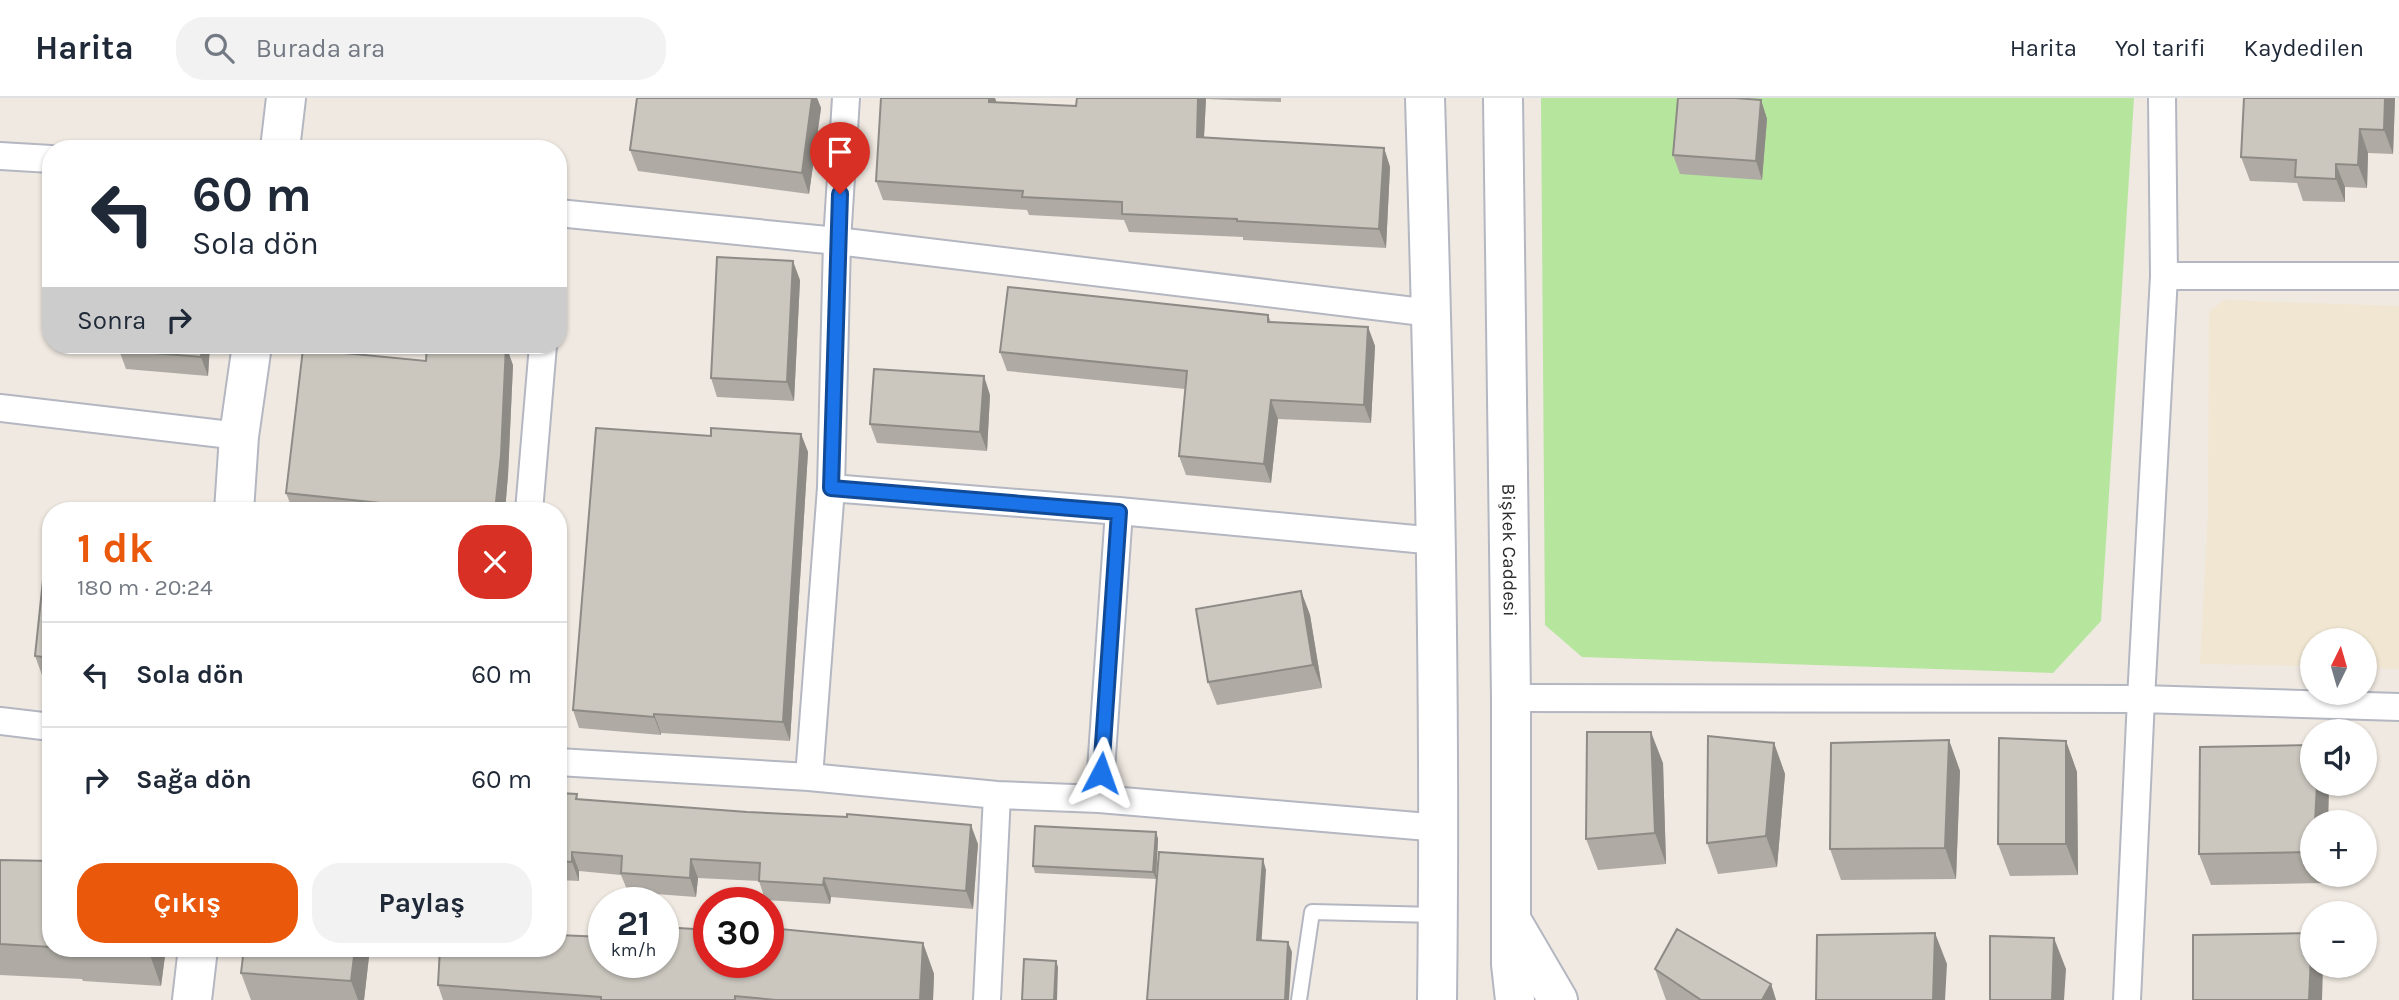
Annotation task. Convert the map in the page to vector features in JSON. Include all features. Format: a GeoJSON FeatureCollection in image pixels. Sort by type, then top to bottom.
{"type":"FeatureCollection","features":[{"type":"Feature","properties":{"kind":"street"},"geometry":{"type":"LineString","coordinates":[[281,140],[286,98]]}},
{"type":"Feature","properties":{"kind":"street"},"geometry":{"type":"LineString","coordinates":[[809,777],[831,488],[838,241],[846,98]]}},
{"type":"Feature","properties":{"kind":"street"},"geometry":{"type":"LineString","coordinates":[[1425,98],[1440,828],[1437,1000]]}},
{"type":"Feature","properties":{"kind":"street","name":"Bişkek Caddesi"},"geometry":{"type":"LineString","coordinates":[[1503,98],[1511,698],[1511,964],[1515,1000]]}},
{"type":"Feature","properties":{"kind":"street"},"geometry":{"type":"LineString","coordinates":[[2127,1000],[2164,276],[2162,98]]}},
{"type":"Feature","properties":{"kind":"street"},"geometry":{"type":"LineString","coordinates":[[0,156],[42,158]]}},
{"type":"Feature","properties":{"kind":"street"},"geometry":{"type":"LineString","coordinates":[[567,214],[838,241],[1431,313]]}},
{"type":"Feature","properties":{"kind":"street"},"geometry":{"type":"LineString","coordinates":[[2164,276],[2399,276]]}},
{"type":"Feature","properties":{"kind":"street"},"geometry":{"type":"LineString","coordinates":[[235,502],[239,436],[251,354]]}},
{"type":"Feature","properties":{"kind":"street"},"geometry":{"type":"LineString","coordinates":[[530,502],[542,354]]}},
{"type":"Feature","properties":{"kind":"street"},"geometry":{"type":"LineString","coordinates":[[0,408],[239,436]]}},
{"type":"Feature","properties":{"kind":"street"},"geometry":{"type":"LineString","coordinates":[[831,488],[1436,541]]}},
{"type":"Feature","properties":{"kind":"street"},"geometry":{"type":"LineString","coordinates":[[1099,799],[1119,512]]}},
{"type":"Feature","properties":{"kind":"street"},"geometry":{"type":"LineString","coordinates":[[1511,698],[2141,699],[2399,707]]}},
{"type":"Feature","properties":{"kind":"street"},"geometry":{"type":"LineString","coordinates":[[0,721],[42,726]]}},
{"type":"Feature","properties":{"kind":"street"},"geometry":{"type":"LineString","coordinates":[[567,763],[809,777],[997,795],[1099,799],[1440,828]]}},
{"type":"Feature","properties":{"kind":"street"},"geometry":{"type":"LineString","coordinates":[[987,1000],[997,795]]}},
{"type":"Feature","properties":{"kind":"street"},"geometry":{"type":"LineString","coordinates":[[1511,920],[1558,1000]]}},
{"type":"Feature","properties":{"kind":"street"},"geometry":{"type":"LineString","coordinates":[[192,1000],[197,957]]}},
{"type":"Feature","properties":{"kind":"lane"},"geometry":{"type":"LineString","coordinates":[[1299,1000],[1312,912],[1438,915]]}},
{"type":"Feature","properties":{"kind":"shaded area"},"geometry":{"type":"Polygon","coordinates":[[[2224,300],[2399,306],[2399,669],[2377,668],[2377,628],[2300,628],[2300,666],[2200,664],[2208,512],[2209,312],[2224,300]]]}},
{"type":"Feature","properties":{"kind":"green space"},"geometry":{"type":"Polygon","coordinates":[[[1541,98],[2134,98],[2101,621],[2053,673],[1582,657],[1545,625],[1541,98]]]}},
{"type":"Feature","properties":{"kind":"building"},"geometry":{"type":"Polygon","coordinates":[[[637,98],[812,98],[802,173],[630,150],[637,98]]]}},
{"type":"Feature","properties":{"kind":"building"},"geometry":{"type":"Polygon","coordinates":[[[881,98],[989,98],[989,102],[1076,106],[1077,98],[1198,98],[1197,137],[1384,148],[1379,229],[1122,214],[1122,202],[1022,197],[1023,191],[876,181],[881,98]]]}},
{"type":"Feature","properties":{"kind":"building"},"geometry":{"type":"Polygon","coordinates":[[[1678,98],[1761,100],[1756,161],[1673,155],[1678,98]]]}},
{"type":"Feature","properties":{"kind":"building"},"geometry":{"type":"Polygon","coordinates":[[[2244,98],[2385,98],[2384,130],[2360,129],[2358,165],[2336,164],[2336,179],[2295,177],[2296,160],[2241,157],[2244,98]]]}},
{"type":"Feature","properties":{"kind":"building"},"geometry":{"type":"Polygon","coordinates":[[[717,257],[793,261],[787,382],[711,378],[717,257]]]}},
{"type":"Feature","properties":{"kind":"building"},"geometry":{"type":"Polygon","coordinates":[[[1008,287],[1268,315],[1268,322],[1368,327],[1364,405],[1271,400],[1264,464],[1179,456],[1187,371],[1000,352],[1008,287]]]}},
{"type":"Feature","properties":{"kind":"building"},"geometry":{"type":"Polygon","coordinates":[[[166,354],[201,354],[201,357],[166,354]]]}},
{"type":"Feature","properties":{"kind":"building"},"geometry":{"type":"Polygon","coordinates":[[[302,354],[354,354],[426,361],[426,354],[506,354],[496,502],[370,502],[286,493],[302,354]]]}},
{"type":"Feature","properties":{"kind":"building"},"geometry":{"type":"Polygon","coordinates":[[[874,369],[984,376],[980,432],[870,424],[874,369]]]}},
{"type":"Feature","properties":{"kind":"building"},"geometry":{"type":"Polygon","coordinates":[[[596,428],[711,436],[711,428],[801,434],[783,722],[654,714],[654,717],[573,710],[596,428]]]}},
{"type":"Feature","properties":{"kind":"building"},"geometry":{"type":"Polygon","coordinates":[[[42,590],[42,657],[35,656],[42,590]]]}},
{"type":"Feature","properties":{"kind":"building"},"geometry":{"type":"Polygon","coordinates":[[[1301,591],[1313,665],[1208,682],[1196,609],[1301,591]]]}},
{"type":"Feature","properties":{"kind":"building"},"geometry":{"type":"Polygon","coordinates":[[[1587,732],[1651,732],[1655,833],[1586,839],[1587,732]]]}},
{"type":"Feature","properties":{"kind":"building"},"geometry":{"type":"Polygon","coordinates":[[[1708,736],[1774,743],[1766,836],[1707,843],[1708,736]]]}},
{"type":"Feature","properties":{"kind":"building"},"geometry":{"type":"Polygon","coordinates":[[[1999,738],[2066,741],[2066,844],[1998,844],[1999,738]]]}},
{"type":"Feature","properties":{"kind":"building"},"geometry":{"type":"Polygon","coordinates":[[[1949,740],[1945,848],[1830,849],[1831,743],[1949,740]]]}},
{"type":"Feature","properties":{"kind":"building"},"geometry":{"type":"Polygon","coordinates":[[[2300,745],[2300,796],[2316,796],[2316,810],[2300,810],[2300,852],[2199,854],[2200,747],[2300,745]]]}},
{"type":"Feature","properties":{"kind":"building"},"geometry":{"type":"Polygon","coordinates":[[[567,793],[577,794],[576,799],[747,812],[847,817],[847,814],[971,825],[966,891],[824,878],[823,885],[759,881],[760,863],[691,859],[690,878],[621,873],[622,856],[572,852],[572,862],[567,862],[567,793]]]}},
{"type":"Feature","properties":{"kind":"building"},"geometry":{"type":"Polygon","coordinates":[[[1035,826],[1156,832],[1153,872],[1033,866],[1035,826]]]}},
{"type":"Feature","properties":{"kind":"building"},"geometry":{"type":"Polygon","coordinates":[[[1159,852],[1263,859],[1257,940],[1288,942],[1285,1000],[1147,1000],[1159,852]]]}},
{"type":"Feature","properties":{"kind":"building"},"geometry":{"type":"Polygon","coordinates":[[[0,860],[42,861],[42,946],[0,944],[0,860]]]}},
{"type":"Feature","properties":{"kind":"building"},"geometry":{"type":"Polygon","coordinates":[[[679,928],[693,929],[693,978],[784,978],[784,929],[923,943],[920,1000],[776,1000],[735,996],[735,1000],[601,1000],[601,997],[438,985],[440,957],[567,957],[567,935],[588,936],[588,978],[679,978],[679,928]]]}},
{"type":"Feature","properties":{"kind":"building"},"geometry":{"type":"Polygon","coordinates":[[[1677,929],[1771,984],[1762,1000],[1701,1000],[1655,969],[1677,929]]]}},
{"type":"Feature","properties":{"kind":"building"},"geometry":{"type":"Polygon","coordinates":[[[1935,933],[1933,1000],[1816,1000],[1817,935],[1935,933]]]}},
{"type":"Feature","properties":{"kind":"building"},"geometry":{"type":"Polygon","coordinates":[[[2300,933],[2300,978],[2310,978],[2309,1000],[2193,1000],[2193,935],[2300,933]]]}},
{"type":"Feature","properties":{"kind":"building"},"geometry":{"type":"Polygon","coordinates":[[[1990,936],[2054,938],[2052,1000],[1990,1000],[1990,936]]]}},
{"type":"Feature","properties":{"kind":"building"},"geometry":{"type":"Polygon","coordinates":[[[243,957],[354,957],[351,981],[241,973],[243,957]]]}},
{"type":"Feature","properties":{"kind":"building"},"geometry":{"type":"Polygon","coordinates":[[[1024,959],[1056,961],[1054,1000],[1022,1000],[1024,959]]]}},
{"type":"Feature","properties":{"kind":"route"},"geometry":{"type":"LineString","coordinates":[[840,194],[831,488],[1119,512],[1101,773]]}}]}
